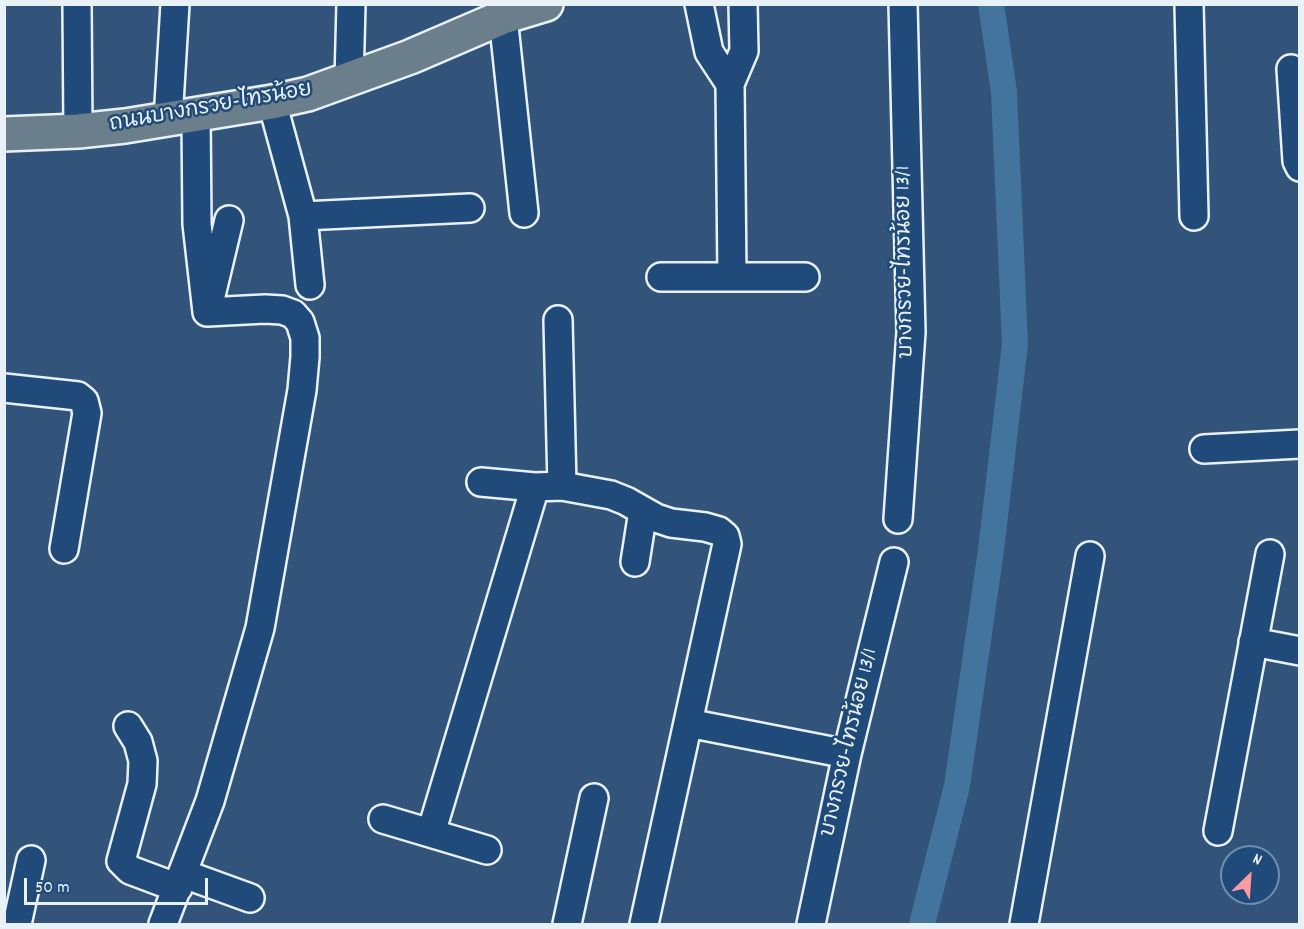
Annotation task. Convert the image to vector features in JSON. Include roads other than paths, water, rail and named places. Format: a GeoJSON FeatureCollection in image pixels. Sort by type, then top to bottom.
{"type":"FeatureCollection","features":[{"type":"Feature","properties":{"kind":"main road","name":"ถนนบางกรวย-ไทรน้อย"},"geometry":{"type":"LineString","coordinates":[[4,134],[78,131],[182,118],[308,94],[410,57],[503,17],[546,4]]}},
{"type":"Feature","properties":{"kind":"street"},"geometry":{"type":"LineString","coordinates":[[77,4],[78,131]]}},
{"type":"Feature","properties":{"kind":"street"},"geometry":{"type":"LineString","coordinates":[[174,4],[182,118],[207,312]]}},
{"type":"Feature","properties":{"kind":"street"},"geometry":{"type":"LineString","coordinates":[[349,81],[351,4]]}},
{"type":"Feature","properties":{"kind":"street"},"geometry":{"type":"LineString","coordinates":[[699,4],[709,52],[730,84]]}},
{"type":"Feature","properties":{"kind":"street"},"geometry":{"type":"LineString","coordinates":[[732,277],[730,84],[744,51],[743,4]]}},
{"type":"Feature","properties":{"kind":"street","name":"บางกรวย-ไทรน้อย 13/1"},"geometry":{"type":"LineString","coordinates":[[898,519],[911,332],[903,4]]}},
{"type":"Feature","properties":{"kind":"street"},"geometry":{"type":"LineString","coordinates":[[1189,4],[1194,216]]}},
{"type":"Feature","properties":{"kind":"street"},"geometry":{"type":"LineString","coordinates":[[503,17],[524,213]]}},
{"type":"Feature","properties":{"kind":"street"},"geometry":{"type":"LineString","coordinates":[[1291,69],[1299,168]]}},
{"type":"Feature","properties":{"kind":"street"},"geometry":{"type":"LineString","coordinates":[[272,102],[303,216],[310,285]]}},
{"type":"Feature","properties":{"kind":"street"},"geometry":{"type":"LineString","coordinates":[[303,216],[470,208]]}},
{"type":"Feature","properties":{"kind":"street"},"geometry":{"type":"LineString","coordinates":[[207,312],[230,220]]}},
{"type":"Feature","properties":{"kind":"street"},"geometry":{"type":"LineString","coordinates":[[661,277],[805,277]]}},
{"type":"Feature","properties":{"kind":"street"},"geometry":{"type":"LineString","coordinates":[[164,924],[210,801],[260,628],[300,402],[305,357],[300,322],[293,314],[282,310],[265,309],[207,312]]}},
{"type":"Feature","properties":{"kind":"street"},"geometry":{"type":"LineString","coordinates":[[558,320],[562,486]]}},
{"type":"Feature","properties":{"kind":"street"},"geometry":{"type":"LineString","coordinates":[[4,388],[78,396],[84,401],[87,413],[64,549]]}},
{"type":"Feature","properties":{"kind":"street"},"geometry":{"type":"LineString","coordinates":[[1204,449],[1299,444]]}},
{"type":"Feature","properties":{"kind":"street"},"geometry":{"type":"LineString","coordinates":[[481,482],[535,487],[562,486],[611,495],[656,518],[671,523],[705,527],[719,531],[725,536],[727,544],[644,924]]}},
{"type":"Feature","properties":{"kind":"street"},"geometry":{"type":"LineString","coordinates":[[431,833],[535,487]]}},
{"type":"Feature","properties":{"kind":"street"},"geometry":{"type":"LineString","coordinates":[[635,562],[643,511]]}},
{"type":"Feature","properties":{"kind":"street"},"geometry":{"type":"LineString","coordinates":[[1218,831],[1270,554]]}},
{"type":"Feature","properties":{"kind":"street"},"geometry":{"type":"LineString","coordinates":[[1024,924],[1090,555]]}},
{"type":"Feature","properties":{"kind":"street","name":"บางกรวย-ไทรน้อย 13/1"},"geometry":{"type":"LineString","coordinates":[[811,924],[847,754],[894,562]]}},
{"type":"Feature","properties":{"kind":"street"},"geometry":{"type":"LineString","coordinates":[[1253,642],[1299,651]]}},
{"type":"Feature","properties":{"kind":"street"},"geometry":{"type":"LineString","coordinates":[[688,723],[847,754]]}},
{"type":"Feature","properties":{"kind":"street"},"geometry":{"type":"LineString","coordinates":[[129,726],[138,742],[143,761],[142,784],[122,861],[130,870],[250,898]]}},
{"type":"Feature","properties":{"kind":"street"},"geometry":{"type":"LineString","coordinates":[[567,924],[594,798]]}},
{"type":"Feature","properties":{"kind":"street"},"geometry":{"type":"LineString","coordinates":[[383,819],[487,850]]}},
{"type":"Feature","properties":{"kind":"street"},"geometry":{"type":"LineString","coordinates":[[18,924],[31,860]]}},
{"type":"Feature","properties":{"kind":"waterway"},"geometry":{"type":"LineString","coordinates":[[922,924],[957,786],[991,550],[1015,344],[1004,92],[991,4]]}}]}
